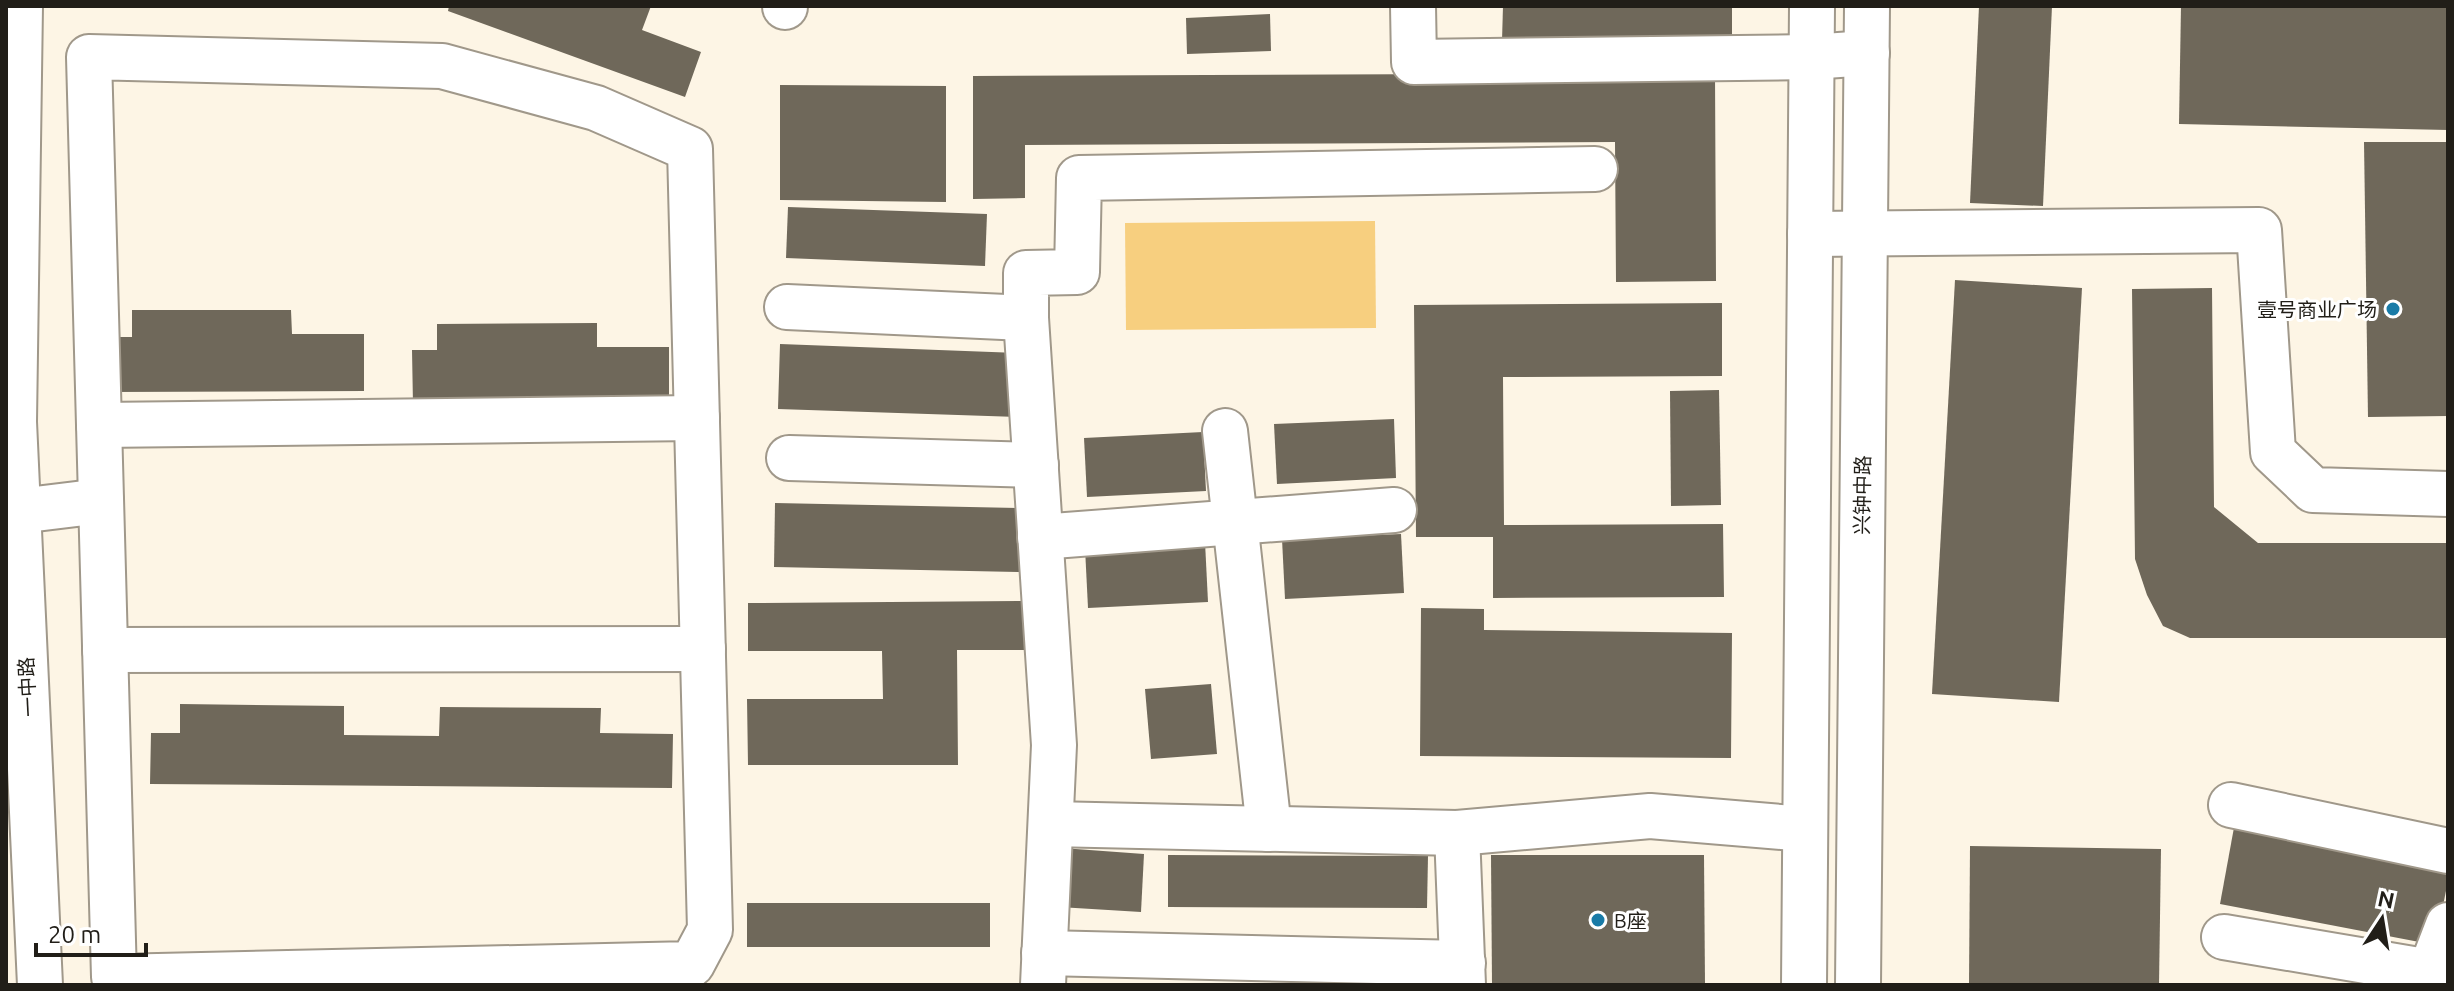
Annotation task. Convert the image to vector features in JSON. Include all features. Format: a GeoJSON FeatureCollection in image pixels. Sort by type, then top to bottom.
{"type":"FeatureCollection","features":[{"type":"Feature","properties":{"kind":"main road","name":"一中路"},"geometry":{"type":"LineString","coordinates":[[20,6],[12,510],[21,903],[40,985]]}},
{"type":"Feature","properties":{"kind":"main road"},"geometry":{"type":"LineString","coordinates":[[1413,6],[1414,62],[1811,57],[1867,53]]}},
{"type":"Feature","properties":{"kind":"main road"},"geometry":{"type":"LineString","coordinates":[[1804,985],[1812,6]]}},
{"type":"Feature","properties":{"kind":"main road","name":"兴钟中路"},"geometry":{"type":"LineString","coordinates":[[1858,985],[1867,6]]}},
{"type":"Feature","properties":{"kind":"main road"},"geometry":{"type":"LineString","coordinates":[[89,57],[442,66],[596,108],[690,149],[697,418],[710,930],[692,974],[114,977],[89,57]]}},
{"type":"Feature","properties":{"kind":"main road"},"geometry":{"type":"LineString","coordinates":[[1457,833],[1463,974],[1043,969],[1054,745],[1026,318],[1026,273],[1077,272],[1079,178],[1595,169]]}},
{"type":"Feature","properties":{"kind":"main road"},"geometry":{"type":"LineString","coordinates":[[1810,234],[2259,230],[2273,452],[2313,490],[2448,494]]}},
{"type":"Feature","properties":{"kind":"main road"},"geometry":{"type":"LineString","coordinates":[[787,307],[1026,318]]}},
{"type":"Feature","properties":{"kind":"main road"},"geometry":{"type":"LineString","coordinates":[[99,425],[697,418]]}},
{"type":"Feature","properties":{"kind":"main road"},"geometry":{"type":"LineString","coordinates":[[1225,431],[1269,829]]}},
{"type":"Feature","properties":{"kind":"main road"},"geometry":{"type":"LineString","coordinates":[[789,458],[1036,465]]}},
{"type":"Feature","properties":{"kind":"main road"},"geometry":{"type":"LineString","coordinates":[[12,510],[101,501]]}},
{"type":"Feature","properties":{"kind":"main road"},"geometry":{"type":"LineString","coordinates":[[1040,537],[1394,510]]}},
{"type":"Feature","properties":{"kind":"main road"},"geometry":{"type":"LineString","coordinates":[[105,650],[703,649]]}},
{"type":"Feature","properties":{"kind":"main road"},"geometry":{"type":"LineString","coordinates":[[2231,805],[2448,851]]}},
{"type":"Feature","properties":{"kind":"main road"},"geometry":{"type":"LineString","coordinates":[[1051,824],[1457,833],[1650,816],[1805,829]]}},
{"type":"Feature","properties":{"kind":"main road"},"geometry":{"type":"LineString","coordinates":[[2224,937],[2439,974],[2448,925]]}},
{"type":"Feature","properties":{"kind":"shaded area"},"geometry":{"type":"Polygon","coordinates":[[[1375,221],[1376,328],[1126,330],[1125,223],[1375,221]]]}},
{"type":"Feature","properties":{"kind":"building"},"geometry":{"type":"Polygon","coordinates":[[[449,6],[651,6],[642,30],[701,52],[685,97],[448,11],[449,6]]]}},
{"type":"Feature","properties":{"kind":"building"},"geometry":{"type":"Polygon","coordinates":[[[1503,6],[1732,6],[1732,42],[1502,41],[1503,6]]]}},
{"type":"Feature","properties":{"kind":"building"},"geometry":{"type":"Polygon","coordinates":[[[1979,6],[2052,6],[2043,206],[1970,203],[1979,6]]]}},
{"type":"Feature","properties":{"kind":"building"},"geometry":{"type":"Polygon","coordinates":[[[2181,6],[2448,6],[2448,130],[2179,124],[2181,6]]]}},
{"type":"Feature","properties":{"kind":"building"},"geometry":{"type":"Polygon","coordinates":[[[1270,14],[1271,51],[1187,54],[1186,18],[1270,14]]]}},
{"type":"Feature","properties":{"kind":"building"},"geometry":{"type":"Polygon","coordinates":[[[1715,73],[1716,281],[1616,282],[1615,142],[1025,145],[1025,198],[973,199],[973,76],[1715,73]]]}},
{"type":"Feature","properties":{"kind":"building"},"geometry":{"type":"Polygon","coordinates":[[[780,85],[946,86],[946,202],[780,200],[780,85]]]}},
{"type":"Feature","properties":{"kind":"building"},"geometry":{"type":"Polygon","coordinates":[[[2364,142],[2448,142],[2448,416],[2368,417],[2364,142]]]}},
{"type":"Feature","properties":{"kind":"building"},"geometry":{"type":"Polygon","coordinates":[[[788,207],[987,214],[985,266],[786,258],[788,207]]]}},
{"type":"Feature","properties":{"kind":"building"},"geometry":{"type":"Polygon","coordinates":[[[1955,280],[2082,288],[2059,702],[1932,694],[1955,280]]]}},
{"type":"Feature","properties":{"kind":"building"},"geometry":{"type":"Polygon","coordinates":[[[2212,288],[2214,507],[2258,543],[2448,543],[2448,638],[2190,638],[2163,626],[2147,595],[2135,559],[2132,289],[2212,288]]]}},
{"type":"Feature","properties":{"kind":"building"},"geometry":{"type":"Polygon","coordinates":[[[1722,303],[1722,376],[1503,377],[1504,525],[1723,524],[1724,597],[1493,598],[1493,537],[1416,537],[1414,305],[1722,303]]]}},
{"type":"Feature","properties":{"kind":"building"},"geometry":{"type":"Polygon","coordinates":[[[132,310],[291,310],[292,334],[364,334],[364,391],[108,392],[108,337],[132,337],[132,310]]]}},
{"type":"Feature","properties":{"kind":"building"},"geometry":{"type":"Polygon","coordinates":[[[597,323],[597,347],[669,347],[669,404],[413,405],[412,350],[437,350],[437,324],[597,323]]]}},
{"type":"Feature","properties":{"kind":"building"},"geometry":{"type":"Polygon","coordinates":[[[780,344],[1020,353],[1018,417],[778,409],[780,344]]]}},
{"type":"Feature","properties":{"kind":"building"},"geometry":{"type":"Polygon","coordinates":[[[1719,390],[1721,505],[1671,506],[1670,391],[1719,390]]]}},
{"type":"Feature","properties":{"kind":"building"},"geometry":{"type":"Polygon","coordinates":[[[1394,419],[1396,478],[1277,484],[1274,424],[1394,419]]]}},
{"type":"Feature","properties":{"kind":"building"},"geometry":{"type":"Polygon","coordinates":[[[1203,432],[1206,491],[1087,497],[1084,438],[1203,432]]]}},
{"type":"Feature","properties":{"kind":"building"},"geometry":{"type":"Polygon","coordinates":[[[775,503],[1023,508],[1022,572],[774,567],[775,503]]]}},
{"type":"Feature","properties":{"kind":"building"},"geometry":{"type":"Polygon","coordinates":[[[1401,534],[1404,593],[1285,599],[1282,539],[1401,534]]]}},
{"type":"Feature","properties":{"kind":"building"},"geometry":{"type":"Polygon","coordinates":[[[1205,542],[1208,602],[1088,608],[1085,548],[1205,542]]]}},
{"type":"Feature","properties":{"kind":"building"},"geometry":{"type":"Polygon","coordinates":[[[1032,601],[1032,650],[957,650],[958,765],[748,765],[747,699],[883,699],[882,651],[748,651],[748,603],[1032,601]]]}},
{"type":"Feature","properties":{"kind":"building"},"geometry":{"type":"Polygon","coordinates":[[[1421,608],[1484,609],[1484,630],[1732,633],[1731,758],[1420,756],[1421,608]]]}},
{"type":"Feature","properties":{"kind":"building"},"geometry":{"type":"Polygon","coordinates":[[[1211,684],[1217,754],[1151,759],[1145,689],[1211,684]]]}},
{"type":"Feature","properties":{"kind":"building"},"geometry":{"type":"Polygon","coordinates":[[[180,704],[344,706],[344,735],[439,736],[440,707],[601,708],[600,733],[673,734],[672,788],[150,784],[151,733],[180,733],[180,704]]]}},
{"type":"Feature","properties":{"kind":"building"},"geometry":{"type":"Polygon","coordinates":[[[2235,822],[2448,863],[2448,881],[2435,945],[2220,904],[2235,822]]]}},
{"type":"Feature","properties":{"kind":"building"},"geometry":{"type":"Polygon","coordinates":[[[1970,846],[2161,849],[2159,985],[1969,985],[1970,846]]]}},
{"type":"Feature","properties":{"kind":"building"},"geometry":{"type":"Polygon","coordinates":[[[1062,848],[1144,854],[1141,912],[1059,907],[1062,848]]]}},
{"type":"Feature","properties":{"kind":"building"},"geometry":{"type":"Polygon","coordinates":[[[1168,855],[1428,856],[1427,908],[1168,907],[1168,855]]]}},
{"type":"Feature","properties":{"kind":"building","name":"B座"},"geometry":{"type":"Polygon","coordinates":[[[1491,855],[1704,855],[1705,985],[1492,985],[1491,855]]]}},
{"type":"Feature","properties":{"kind":"building"},"geometry":{"type":"Polygon","coordinates":[[[747,903],[990,903],[990,947],[747,947],[747,903]]]}},
{"type":"Feature","properties":{"kind":"place","name":"壹号商业广场"},"geometry":{"type":"Point","coordinates":[2393,309]}},
{"type":"Feature","properties":{"kind":"place","name":"B座"},"geometry":{"type":"Point","coordinates":[1598,920]}}]}
